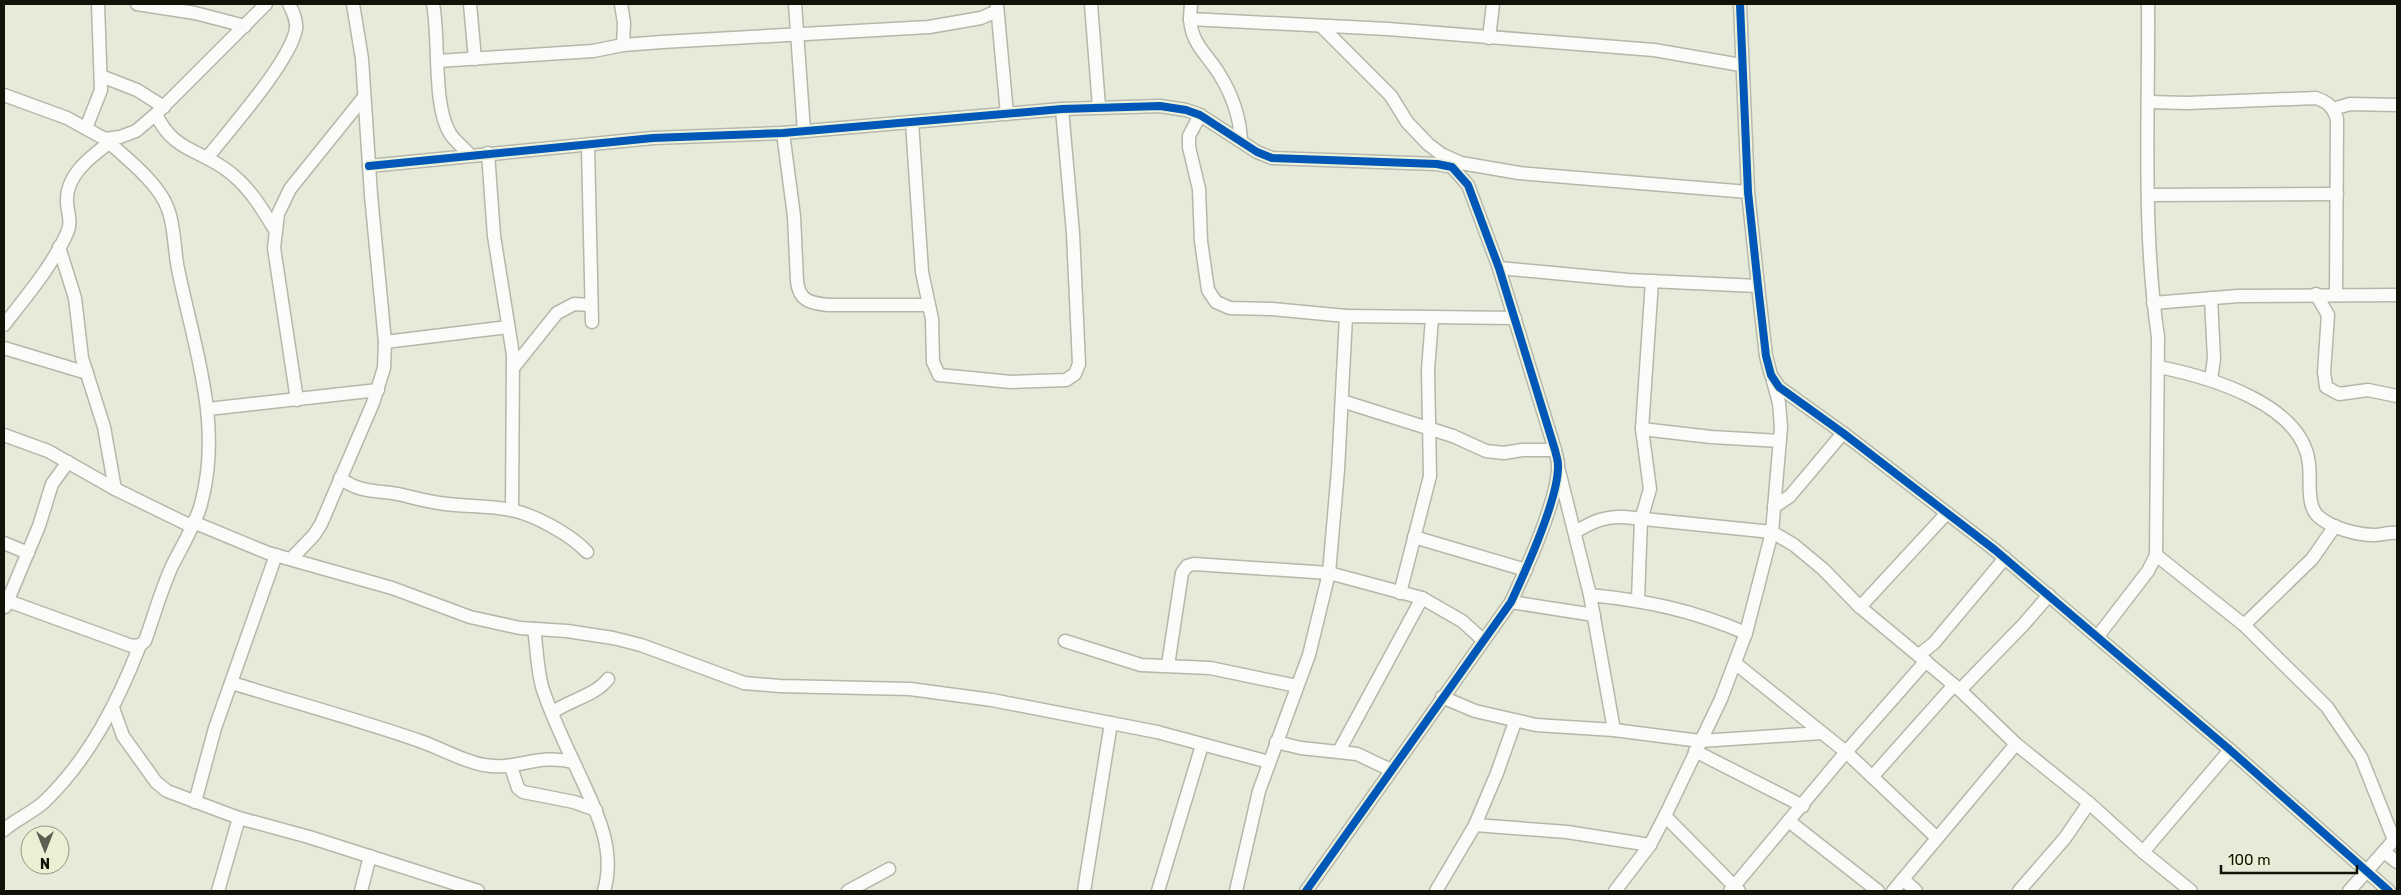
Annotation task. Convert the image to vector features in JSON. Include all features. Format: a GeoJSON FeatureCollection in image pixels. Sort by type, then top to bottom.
{"type":"FeatureCollection","features":[{"type":"Feature","properties":{"kind":"street"},"geometry":{"type":"LineString","coordinates":[[86,128],[99,98],[101,76],[98,4]]}},
{"type":"Feature","properties":{"kind":"street"},"geometry":{"type":"LineString","coordinates":[[137,4],[195,13],[245,26]]}},
{"type":"Feature","properties":{"kind":"street"},"geometry":{"type":"LineString","coordinates":[[207,158],[268,80],[292,42],[296,28],[294,13],[289,4]]}},
{"type":"Feature","properties":{"kind":"street"},"geometry":{"type":"LineString","coordinates":[[291,559],[318,530],[378,390],[384,368],[385,342],[359,33],[353,4]]}},
{"type":"Feature","properties":{"kind":"street"},"geometry":{"type":"LineString","coordinates":[[433,4],[440,91],[447,125],[451,134],[470,155]]}},
{"type":"Feature","properties":{"kind":"street"},"geometry":{"type":"LineString","coordinates":[[470,4],[475,59]]}},
{"type":"Feature","properties":{"kind":"street"},"geometry":{"type":"LineString","coordinates":[[621,4],[624,23],[622,46]]}},
{"type":"Feature","properties":{"kind":"street"},"geometry":{"type":"LineString","coordinates":[[795,4],[804,131]]}},
{"type":"Feature","properties":{"kind":"street"},"geometry":{"type":"LineString","coordinates":[[1091,4],[1099,107]]}},
{"type":"Feature","properties":{"kind":"street"},"geometry":{"type":"LineString","coordinates":[[1192,4],[1190,19],[1194,40],[1218,73],[1237,109],[1241,141]]}},
{"type":"Feature","properties":{"kind":"street"},"geometry":{"type":"LineString","coordinates":[[1489,38],[1492,4]]}},
{"type":"Feature","properties":{"kind":"street"},"geometry":{"type":"LineString","coordinates":[[1615,891],[1650,845],[1666,816],[1697,746],[1721,699],[1746,633],[1772,532],[1782,427],[1779,404],[1766,356],[1748,192],[1741,65],[1740,4]]}},
{"type":"Feature","properties":{"kind":"street"},"geometry":{"type":"LineString","coordinates":[[2098,636],[2148,571],[2156,555],[2159,367],[2149,245],[2148,4]]}},
{"type":"Feature","properties":{"kind":"street"},"geometry":{"type":"LineString","coordinates":[[4,325],[67,234],[70,222],[67,199],[70,182],[107,141],[136,131],[160,110],[245,26],[260,6]]}},
{"type":"Feature","properties":{"kind":"street"},"geometry":{"type":"LineString","coordinates":[[438,60],[593,52],[622,46],[662,42],[929,27],[981,18],[997,7],[1007,114]]}},
{"type":"Feature","properties":{"kind":"street"},"geometry":{"type":"LineString","coordinates":[[1190,19],[1321,26],[1654,50],[1741,65]]}},
{"type":"Feature","properties":{"kind":"street"},"geometry":{"type":"LineString","coordinates":[[1321,26],[1391,96],[1407,122],[1428,144],[1441,154],[1461,163],[1520,173],[1748,192]]}},
{"type":"Feature","properties":{"kind":"street"},"geometry":{"type":"LineString","coordinates":[[101,76],[137,90],[160,110],[162,128],[169,136],[233,174],[253,197],[275,230]]}},
{"type":"Feature","properties":{"kind":"street"},"geometry":{"type":"LineString","coordinates":[[4,95],[67,118],[107,141],[148,179],[168,209],[178,268],[195,339],[208,409],[209,441],[206,478],[201,506],[161,592],[145,641],[140,645],[113,708],[85,754],[49,796],[33,811],[4,830]]}},
{"type":"Feature","properties":{"kind":"street"},"geometry":{"type":"LineString","coordinates":[[297,400],[277,279],[274,248],[275,230],[281,207],[290,189],[364,97]]}},
{"type":"Feature","properties":{"kind":"street"},"geometry":{"type":"LineString","coordinates":[[2149,102],[2187,103],[2316,98],[2326,102],[2333,109],[2336,119],[2336,294]]}},
{"type":"Feature","properties":{"kind":"street"},"geometry":{"type":"LineString","coordinates":[[2333,109],[2350,104],[2397,105]]}},
{"type":"Feature","properties":{"kind":"street"},"geometry":{"type":"LineString","coordinates":[[369,166],[488,153],[588,146],[653,138],[784,133],[1062,109],[1160,106],[1186,110],[1200,115],[1258,152],[1272,158],[1417,163],[1452,167],[1468,185],[1499,268],[1555,450],[1590,594],[1614,730]]}},
{"type":"Feature","properties":{"kind":"street"},"geometry":{"type":"LineString","coordinates":[[912,122],[922,272],[932,319],[933,362],[940,375],[1011,382],[1066,380],[1075,374],[1079,364],[1073,233],[1062,109]]}},
{"type":"Feature","properties":{"kind":"street"},"geometry":{"type":"LineString","coordinates":[[1200,115],[1189,136],[1189,148],[1199,189],[1201,241],[1208,290],[1216,302],[1230,308],[1272,309],[1346,316],[1515,318]]}},
{"type":"Feature","properties":{"kind":"street"},"geometry":{"type":"LineString","coordinates":[[784,133],[794,216],[798,291],[802,298],[812,303],[828,305],[930,305]]}},
{"type":"Feature","properties":{"kind":"street"},"geometry":{"type":"LineString","coordinates":[[588,146],[592,322]]}},
{"type":"Feature","properties":{"kind":"street"},"geometry":{"type":"LineString","coordinates":[[488,153],[494,236],[513,368],[512,510]]}},
{"type":"Feature","properties":{"kind":"street"},"geometry":{"type":"LineString","coordinates":[[2149,196],[2337,194]]}},
{"type":"Feature","properties":{"kind":"street"},"geometry":{"type":"LineString","coordinates":[[59,247],[75,298],[82,358],[94,390],[104,427],[115,489]]}},
{"type":"Feature","properties":{"kind":"street"},"geometry":{"type":"LineString","coordinates":[[1499,268],[1563,275],[1758,286]]}},
{"type":"Feature","properties":{"kind":"street"},"geometry":{"type":"LineString","coordinates":[[1638,599],[1641,520],[1650,489],[1642,429],[1652,281]]}},
{"type":"Feature","properties":{"kind":"street"},"geometry":{"type":"LineString","coordinates":[[2153,303],[2211,298],[2316,294],[2397,295]]}},
{"type":"Feature","properties":{"kind":"street"},"geometry":{"type":"LineString","coordinates":[[2316,294],[2328,315],[2324,372],[2326,387],[2339,394],[2368,390],[2397,396]]}},
{"type":"Feature","properties":{"kind":"street"},"geometry":{"type":"LineString","coordinates":[[2211,298],[2214,359],[2211,379]]}},
{"type":"Feature","properties":{"kind":"street"},"geometry":{"type":"LineString","coordinates":[[513,368],[557,313],[574,304],[592,305]]}},
{"type":"Feature","properties":{"kind":"street"},"geometry":{"type":"LineString","coordinates":[[1236,891],[1259,791],[1268,762],[1309,655],[1329,573],[1342,401],[1346,316]]}},
{"type":"Feature","properties":{"kind":"street"},"geometry":{"type":"LineString","coordinates":[[1400,592],[1430,476],[1428,370],[1432,318]]}},
{"type":"Feature","properties":{"kind":"street"},"geometry":{"type":"LineString","coordinates":[[385,342],[508,327]]}},
{"type":"Feature","properties":{"kind":"street"},"geometry":{"type":"LineString","coordinates":[[4,348],[87,373]]}},
{"type":"Feature","properties":{"kind":"street"},"geometry":{"type":"LineString","coordinates":[[2159,367],[2211,379],[2279,415],[2298,432],[2306,447],[2309,463],[2311,504],[2316,515],[2335,526],[2371,535],[2397,533]]}},
{"type":"Feature","properties":{"kind":"street"},"geometry":{"type":"LineString","coordinates":[[1771,375],[1779,387],[1843,433],[2049,594],[2230,750],[2389,891]]}},
{"type":"Feature","properties":{"kind":"street"},"geometry":{"type":"LineString","coordinates":[[208,409],[378,390]]}},
{"type":"Feature","properties":{"kind":"street"},"geometry":{"type":"LineString","coordinates":[[1342,401],[1429,428],[1486,451],[1504,453],[1522,450],[1555,450]]}},
{"type":"Feature","properties":{"kind":"street"},"geometry":{"type":"LineString","coordinates":[[1642,429],[1693,436],[1780,441]]}},
{"type":"Feature","properties":{"kind":"street"},"geometry":{"type":"LineString","coordinates":[[1774,507],[1790,496],[1843,433]]}},
{"type":"Feature","properties":{"kind":"street"},"geometry":{"type":"LineString","coordinates":[[4,435],[48,451],[115,489],[192,524],[276,555],[392,588],[494,624],[590,634],[641,645],[744,683],[910,690],[992,700],[1110,723],[1202,744],[1268,762]]}},
{"type":"Feature","properties":{"kind":"street"},"geometry":{"type":"LineString","coordinates":[[68,462],[52,484],[28,553],[6,605],[132,646],[140,645]]}},
{"type":"Feature","properties":{"kind":"street"},"geometry":{"type":"LineString","coordinates":[[1306,891],[1511,602],[1526,570],[1549,505],[1558,466]]}},
{"type":"Feature","properties":{"kind":"street"},"geometry":{"type":"LineString","coordinates":[[340,478],[355,488],[363,490],[437,503],[512,510],[561,531],[571,537],[586,552]]}},
{"type":"Feature","properties":{"kind":"street"},"geometry":{"type":"LineString","coordinates":[[1860,607],[1947,513]]}},
{"type":"Feature","properties":{"kind":"street"},"geometry":{"type":"LineString","coordinates":[[1575,532],[1594,520],[1610,516],[1740,527],[1772,532],[1794,545],[1823,569],[1860,607],[1957,687],[2016,744],[2090,803],[2143,852],[2175,887],[2191,891]]}},
{"type":"Feature","properties":{"kind":"street"},"geometry":{"type":"LineString","coordinates":[[2244,625],[2312,559],[2335,526]]}},
{"type":"Feature","properties":{"kind":"street"},"geometry":{"type":"LineString","coordinates":[[1414,536],[1526,570]]}},
{"type":"Feature","properties":{"kind":"street"},"geometry":{"type":"LineString","coordinates":[[4,543],[28,553]]}},
{"type":"Feature","properties":{"kind":"street"},"geometry":{"type":"LineString","coordinates":[[195,802],[215,728],[276,555]]}},
{"type":"Feature","properties":{"kind":"street"},"geometry":{"type":"LineString","coordinates":[[2156,555],[2244,625],[2288,666],[2334,715],[2361,757],[2395,836],[2384,852],[2349,891]]}},
{"type":"Feature","properties":{"kind":"street"},"geometry":{"type":"LineString","coordinates":[[1666,816],[1735,889],[2005,558]]}},
{"type":"Feature","properties":{"kind":"street"},"geometry":{"type":"LineString","coordinates":[[1168,665],[1182,573],[1187,566],[1194,564],[1329,573],[1422,598],[1462,621],[1483,640]]}},
{"type":"Feature","properties":{"kind":"street"},"geometry":{"type":"LineString","coordinates":[[1590,594],[1638,599],[1678,608],[1746,633]]}},
{"type":"Feature","properties":{"kind":"street"},"geometry":{"type":"LineString","coordinates":[[1872,777],[1957,687],[2024,624],[2049,594]]}},
{"type":"Feature","properties":{"kind":"street"},"geometry":{"type":"LineString","coordinates":[[1339,751],[1422,598]]}},
{"type":"Feature","properties":{"kind":"street"},"geometry":{"type":"LineString","coordinates":[[1511,602],[1594,616]]}},
{"type":"Feature","properties":{"kind":"street"},"geometry":{"type":"LineString","coordinates":[[534,629],[543,688],[573,762],[596,810],[609,856],[608,876],[604,891]]}},
{"type":"Feature","properties":{"kind":"street"},"geometry":{"type":"LineString","coordinates":[[1065,641],[1141,666],[1168,665],[1210,668],[1297,686]]}},
{"type":"Feature","properties":{"kind":"street"},"geometry":{"type":"LineString","coordinates":[[1735,663],[1846,752],[1936,837]]}},
{"type":"Feature","properties":{"kind":"street"},"geometry":{"type":"LineString","coordinates":[[553,712],[568,702],[595,690],[608,679]]}},
{"type":"Feature","properties":{"kind":"street"},"geometry":{"type":"LineString","coordinates":[[232,683],[416,739],[482,765],[511,767],[543,759],[558,758],[573,762]]}},
{"type":"Feature","properties":{"kind":"street"},"geometry":{"type":"LineString","coordinates":[[1442,697],[1475,711],[1516,722],[1550,727],[1614,730],[1697,746],[1822,733]]}},
{"type":"Feature","properties":{"kind":"street"},"geometry":{"type":"LineString","coordinates":[[113,708],[123,736],[156,782],[168,791],[239,818],[370,856],[472,890]]}},
{"type":"Feature","properties":{"kind":"street"},"geometry":{"type":"LineString","coordinates":[[1436,891],[1475,824],[1516,722]]}},
{"type":"Feature","properties":{"kind":"street"},"geometry":{"type":"LineString","coordinates":[[1084,891],[1110,723]]}},
{"type":"Feature","properties":{"kind":"street"},"geometry":{"type":"LineString","coordinates":[[1276,742],[1301,748],[1357,754],[1391,770]]}},
{"type":"Feature","properties":{"kind":"street"},"geometry":{"type":"LineString","coordinates":[[1158,891],[1202,744]]}},
{"type":"Feature","properties":{"kind":"street"},"geometry":{"type":"LineString","coordinates":[[1893,891],[1936,837],[2016,744]]}},
{"type":"Feature","properties":{"kind":"street"},"geometry":{"type":"LineString","coordinates":[[1697,746],[1803,806]]}},
{"type":"Feature","properties":{"kind":"street"},"geometry":{"type":"LineString","coordinates":[[2143,852],[2230,750]]}},
{"type":"Feature","properties":{"kind":"street"},"geometry":{"type":"LineString","coordinates":[[511,767],[518,788],[523,792],[564,800],[596,810]]}},
{"type":"Feature","properties":{"kind":"street"},"geometry":{"type":"LineString","coordinates":[[2019,891],[2065,838],[2090,803]]}},
{"type":"Feature","properties":{"kind":"street"},"geometry":{"type":"LineString","coordinates":[[218,891],[239,818]]}},
{"type":"Feature","properties":{"kind":"street"},"geometry":{"type":"LineString","coordinates":[[1790,822],[1878,891]]}},
{"type":"Feature","properties":{"kind":"street"},"geometry":{"type":"LineString","coordinates":[[1475,824],[1567,832],[1650,845]]}},
{"type":"Feature","properties":{"kind":"street"},"geometry":{"type":"LineString","coordinates":[[2384,852],[2397,862]]}},
{"type":"Feature","properties":{"kind":"street"},"geometry":{"type":"LineString","coordinates":[[361,891],[370,856]]}},
{"type":"Feature","properties":{"kind":"street"},"geometry":{"type":"LineString","coordinates":[[848,891],[890,869]]}},
{"type":"Feature","properties":{"kind":"street"},"geometry":{"type":"LineString","coordinates":[[1903,879],[1916,891]]}},
{"type":"Feature","properties":{"kind":"cycle path"},"geometry":{"type":"LineString","coordinates":[[1740,4],[1748,192],[1766,356],[1771,375],[1779,387],[1843,433],[1995,550],[2230,750],[2389,891]]}},
{"type":"Feature","properties":{"kind":"cycle path"},"geometry":{"type":"LineString","coordinates":[[369,166],[653,138],[783,133],[1062,109],[1160,106],[1186,110],[1200,115],[1257,152],[1272,158],[1437,164],[1452,167],[1468,185],[1499,268],[1555,450],[1558,463],[1557,479],[1540,534],[1511,602],[1306,891]]}}]}
